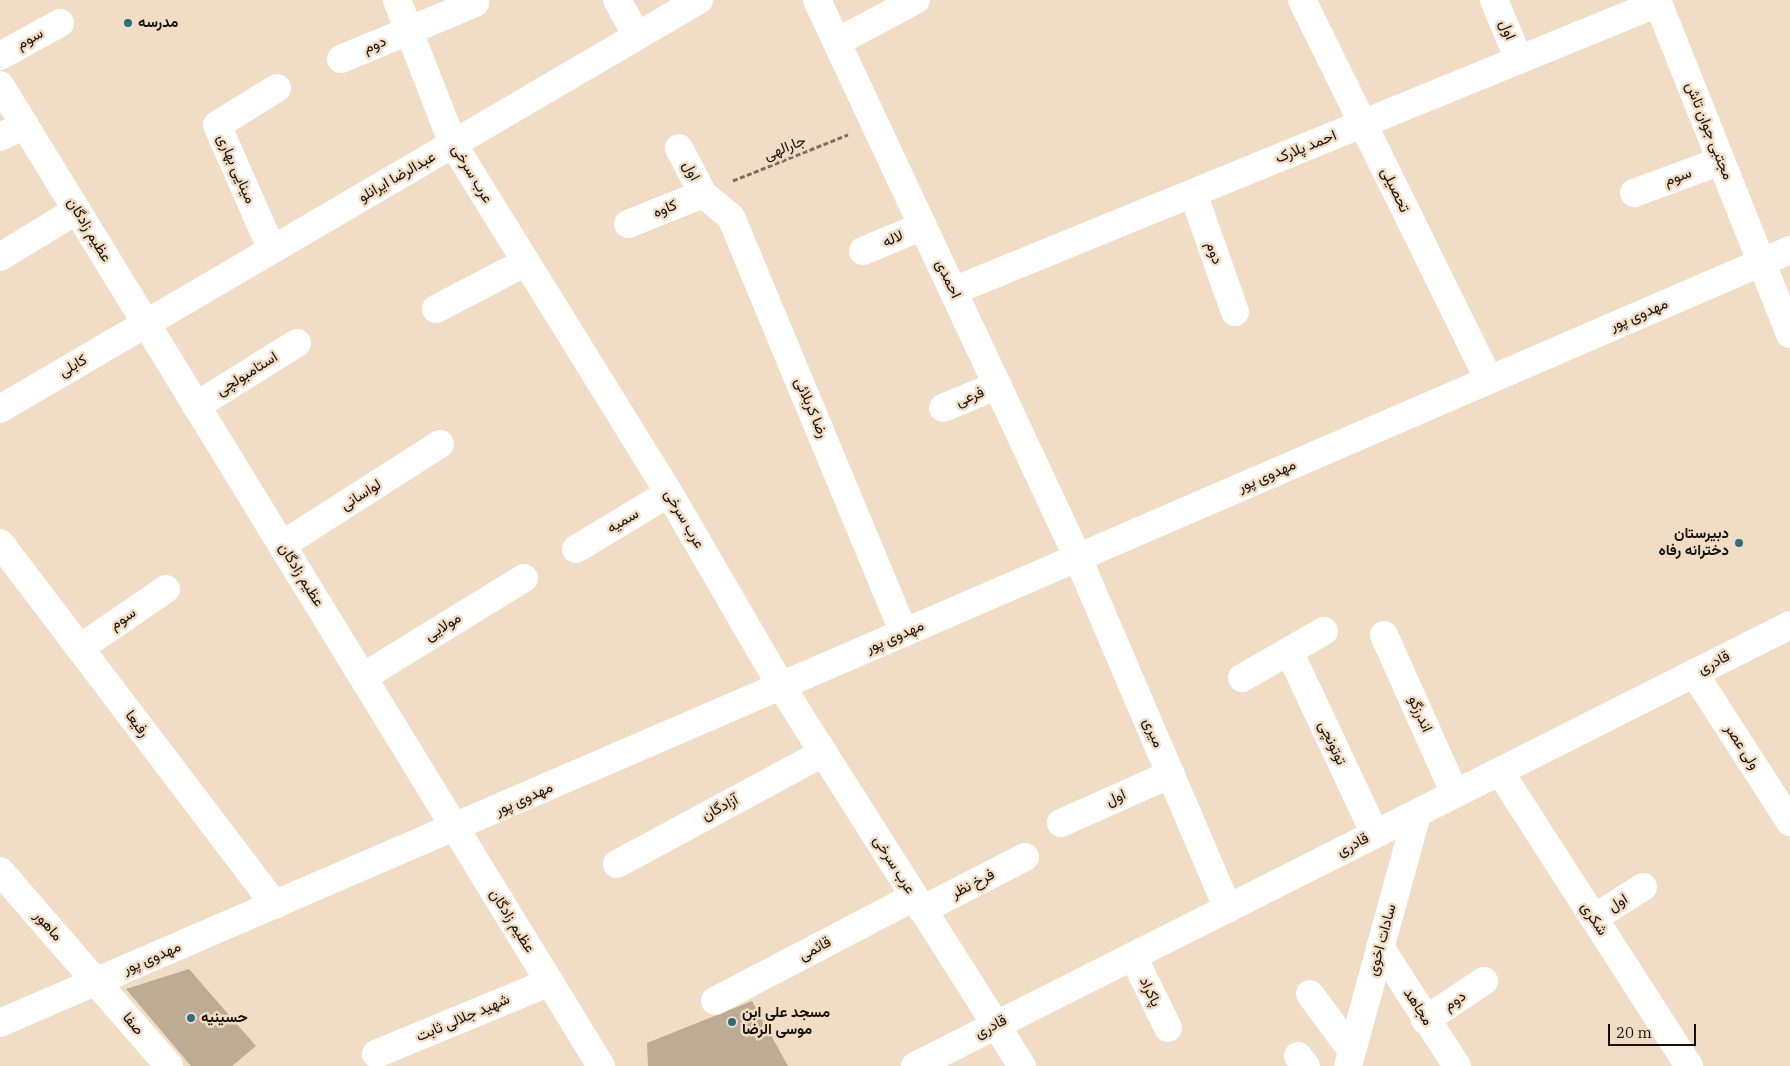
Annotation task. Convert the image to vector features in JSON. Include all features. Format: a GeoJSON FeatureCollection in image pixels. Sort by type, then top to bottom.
{"type":"FeatureCollection","features":[{"type":"Feature","properties":{"kind":"street","name":"عرب سرخی"},"geometry":{"type":"LineString","coordinates":[[398,0],[453,144],[669,493],[822,753],[1022,1066]]}},
{"type":"Feature","properties":{"kind":"street"},"geometry":{"type":"LineString","coordinates":[[617,0],[637,36]]}},
{"type":"Feature","properties":{"kind":"street","name":"عبدالرضا ایرانلو"},"geometry":{"type":"LineString","coordinates":[[146,324],[699,0]]}},
{"type":"Feature","properties":{"kind":"street","name":"احمدی"},"geometry":{"type":"LineString","coordinates":[[817,0],[1078,558]]}},
{"type":"Feature","properties":{"kind":"street"},"geometry":{"type":"LineString","coordinates":[[837,42],[916,0]]}},
{"type":"Feature","properties":{"kind":"street","name":"تحصیلی"},"geometry":{"type":"LineString","coordinates":[[1302,0],[1489,380]]}},
{"type":"Feature","properties":{"kind":"street","name":"اول"},"geometry":{"type":"LineString","coordinates":[[1494,0],[1520,60]]}},
{"type":"Feature","properties":{"kind":"street","name":"احمد پلارک"},"geometry":{"type":"LineString","coordinates":[[953,291],[1658,2]]}},
{"type":"Feature","properties":{"kind":"street","name":"مجتبی جوان تاش"},"geometry":{"type":"LineString","coordinates":[[1658,2],[1790,334]]}},
{"type":"Feature","properties":{"kind":"street","name":"دوم"},"geometry":{"type":"LineString","coordinates":[[341,59],[410,32],[475,3]]}},
{"type":"Feature","properties":{"kind":"street","name":"سوم"},"geometry":{"type":"LineString","coordinates":[[0,56],[60,22]]}},
{"type":"Feature","properties":{"kind":"street","name":"عظیم زادگان"},"geometry":{"type":"LineString","coordinates":[[0,85],[601,1066]]}},
{"type":"Feature","properties":{"kind":"street","name":"مینایی بهاری"},"geometry":{"type":"LineString","coordinates":[[272,250],[217,125],[277,88]]}},
{"type":"Feature","properties":{"kind":"street"},"geometry":{"type":"LineString","coordinates":[[0,138],[25,125]]}},
{"type":"Feature","properties":{"kind":"street","name":"اول"},"geometry":{"type":"LineString","coordinates":[[679,148],[703,194]]}},
{"type":"Feature","properties":{"kind":"street","name":"سوم"},"geometry":{"type":"LineString","coordinates":[[1634,192],[1721,161]]}},
{"type":"Feature","properties":{"kind":"street","name":"کاوه"},"geometry":{"type":"LineString","coordinates":[[628,224],[703,194]]}},
{"type":"Feature","properties":{"kind":"street","name":"رضا کربلائی"},"geometry":{"type":"LineString","coordinates":[[703,194],[731,217],[904,633]]}},
{"type":"Feature","properties":{"kind":"street","name":"دوم"},"geometry":{"type":"LineString","coordinates":[[1193,194],[1235,312]]}},
{"type":"Feature","properties":{"kind":"street"},"geometry":{"type":"LineString","coordinates":[[0,257],[77,210]]}},
{"type":"Feature","properties":{"kind":"street","name":"لاله"},"geometry":{"type":"LineString","coordinates":[[863,251],[923,226]]}},
{"type":"Feature","properties":{"kind":"street","name":"مهدوی پور"},"geometry":{"type":"LineString","coordinates":[[0,1023],[456,828],[1790,250]]}},
{"type":"Feature","properties":{"kind":"street"},"geometry":{"type":"LineString","coordinates":[[436,309],[526,262]]}},
{"type":"Feature","properties":{"kind":"street","name":"کابلی"},"geometry":{"type":"LineString","coordinates":[[0,409],[146,324]]}},
{"type":"Feature","properties":{"kind":"street","name":"استامبولچی"},"geometry":{"type":"LineString","coordinates":[[196,406],[297,343]]}},
{"type":"Feature","properties":{"kind":"street","name":"فرعی"},"geometry":{"type":"LineString","coordinates":[[943,408],[998,386]]}},
{"type":"Feature","properties":{"kind":"street","name":"لواسانی"},"geometry":{"type":"LineString","coordinates":[[282,545],[440,444]]}},
{"type":"Feature","properties":{"kind":"street","name":"سمیه"},"geometry":{"type":"LineString","coordinates":[[576,549],[669,493]]}},
{"type":"Feature","properties":{"kind":"street","name":"رفیعا"},"geometry":{"type":"LineString","coordinates":[[0,543],[275,905]]}},
{"type":"Feature","properties":{"kind":"street","name":"میری"},"geometry":{"type":"LineString","coordinates":[[1078,558],[1228,909]]}},
{"type":"Feature","properties":{"kind":"street","name":"مولایی"},"geometry":{"type":"LineString","coordinates":[[363,677],[524,578]]}},
{"type":"Feature","properties":{"kind":"street","name":"سوم"},"geometry":{"type":"LineString","coordinates":[[80,648],[166,589]]}},
{"type":"Feature","properties":{"kind":"street","name":"قادرى"},"geometry":{"type":"LineString","coordinates":[[915,1066],[1694,673],[1788,629]]}},
{"type":"Feature","properties":{"kind":"street"},"geometry":{"type":"LineString","coordinates":[[1242,678],[1324,631]]}},
{"type":"Feature","properties":{"kind":"street","name":"اندرزگو"},"geometry":{"type":"LineString","coordinates":[[1384,635],[1455,794]]}},
{"type":"Feature","properties":{"kind":"street","name":"توتونچی"},"geometry":{"type":"LineString","coordinates":[[1289,651],[1375,834]]}},
{"type":"Feature","properties":{"kind":"street","name":"ولی عصر"},"geometry":{"type":"LineString","coordinates":[[1694,673],[1790,822]]}},
{"type":"Feature","properties":{"kind":"street","name":"آزادگان"},"geometry":{"type":"LineString","coordinates":[[617,864],[822,753]]}},
{"type":"Feature","properties":{"kind":"street","name":"شکری"},"geometry":{"type":"LineString","coordinates":[[1500,772],[1689,1066]]}},
{"type":"Feature","properties":{"kind":"street","name":"اول"},"geometry":{"type":"LineString","coordinates":[[1061,823],[1170,774]]}},
{"type":"Feature","properties":{"kind":"street","name":"سادات اخوی"},"geometry":{"type":"LineString","coordinates":[[1350,1059],[1417,814]]}},
{"type":"Feature","properties":{"kind":"street","name":"فرخ نظر"},"geometry":{"type":"LineString","coordinates":[[918,904],[1025,857]]}},
{"type":"Feature","properties":{"kind":"street","name":"ماهور"},"geometry":{"type":"LineString","coordinates":[[0,871],[97,982]]}},
{"type":"Feature","properties":{"kind":"street","name":"اول"},"geometry":{"type":"LineString","coordinates":[[1594,918],[1643,887]]}},
{"type":"Feature","properties":{"kind":"street","name":"قائمی"},"geometry":{"type":"LineString","coordinates":[[715,1001],[918,904]]}},
{"type":"Feature","properties":{"kind":"street","name":"مجاهد"},"geometry":{"type":"LineString","coordinates":[[1380,947],[1457,1066]]}},
{"type":"Feature","properties":{"kind":"street","name":"پاکراد"},"geometry":{"type":"LineString","coordinates":[[1133,956],[1168,1028]]}},
{"type":"Feature","properties":{"kind":"street","name":"دوم"},"geometry":{"type":"LineString","coordinates":[[1426,1020],[1484,981]]}},
{"type":"Feature","properties":{"kind":"street","name":"صفا"},"geometry":{"type":"LineString","coordinates":[[97,982],[169,1066]]}},
{"type":"Feature","properties":{"kind":"street","name":"شهید جلالی ثابت"},"geometry":{"type":"LineString","coordinates":[[376,1054],[550,982]]}},
{"type":"Feature","properties":{"kind":"street"},"geometry":{"type":"LineString","coordinates":[[1310,994],[1350,1059]]}},
{"type":"Feature","properties":{"kind":"path","name":"جارالهی"},"geometry":{"type":"LineString","coordinates":[[703,194],[875,124]]}},
{"type":"Feature","properties":{"kind":"building","name":"حسینیه"},"geometry":{"type":"Polygon","coordinates":[[[189,969],[256,1046],[232,1066],[191,1066],[126,989],[189,969]]]}},
{"type":"Feature","properties":{"kind":"building","name":"مسجد علی ابن موسی الرضا"},"geometry":{"type":"Polygon","coordinates":[[[752,1001],[788,1066],[648,1066],[647,1043],[752,1001]]]}},
{"type":"Feature","properties":{"kind":"place","name":"مدرسه"},"geometry":{"type":"Point","coordinates":[128,23]}},
{"type":"Feature","properties":{"kind":"place","name":"دبیرستان دخترانه رفاه"},"geometry":{"type":"Point","coordinates":[1739,543]}},
{"type":"Feature","properties":{"kind":"place","name":"حسینیه"},"geometry":{"type":"Point","coordinates":[191,1018]}},
{"type":"Feature","properties":{"kind":"place","name":"مسجد علی ابن موسی الرضا"},"geometry":{"type":"Point","coordinates":[732,1022]}}]}
